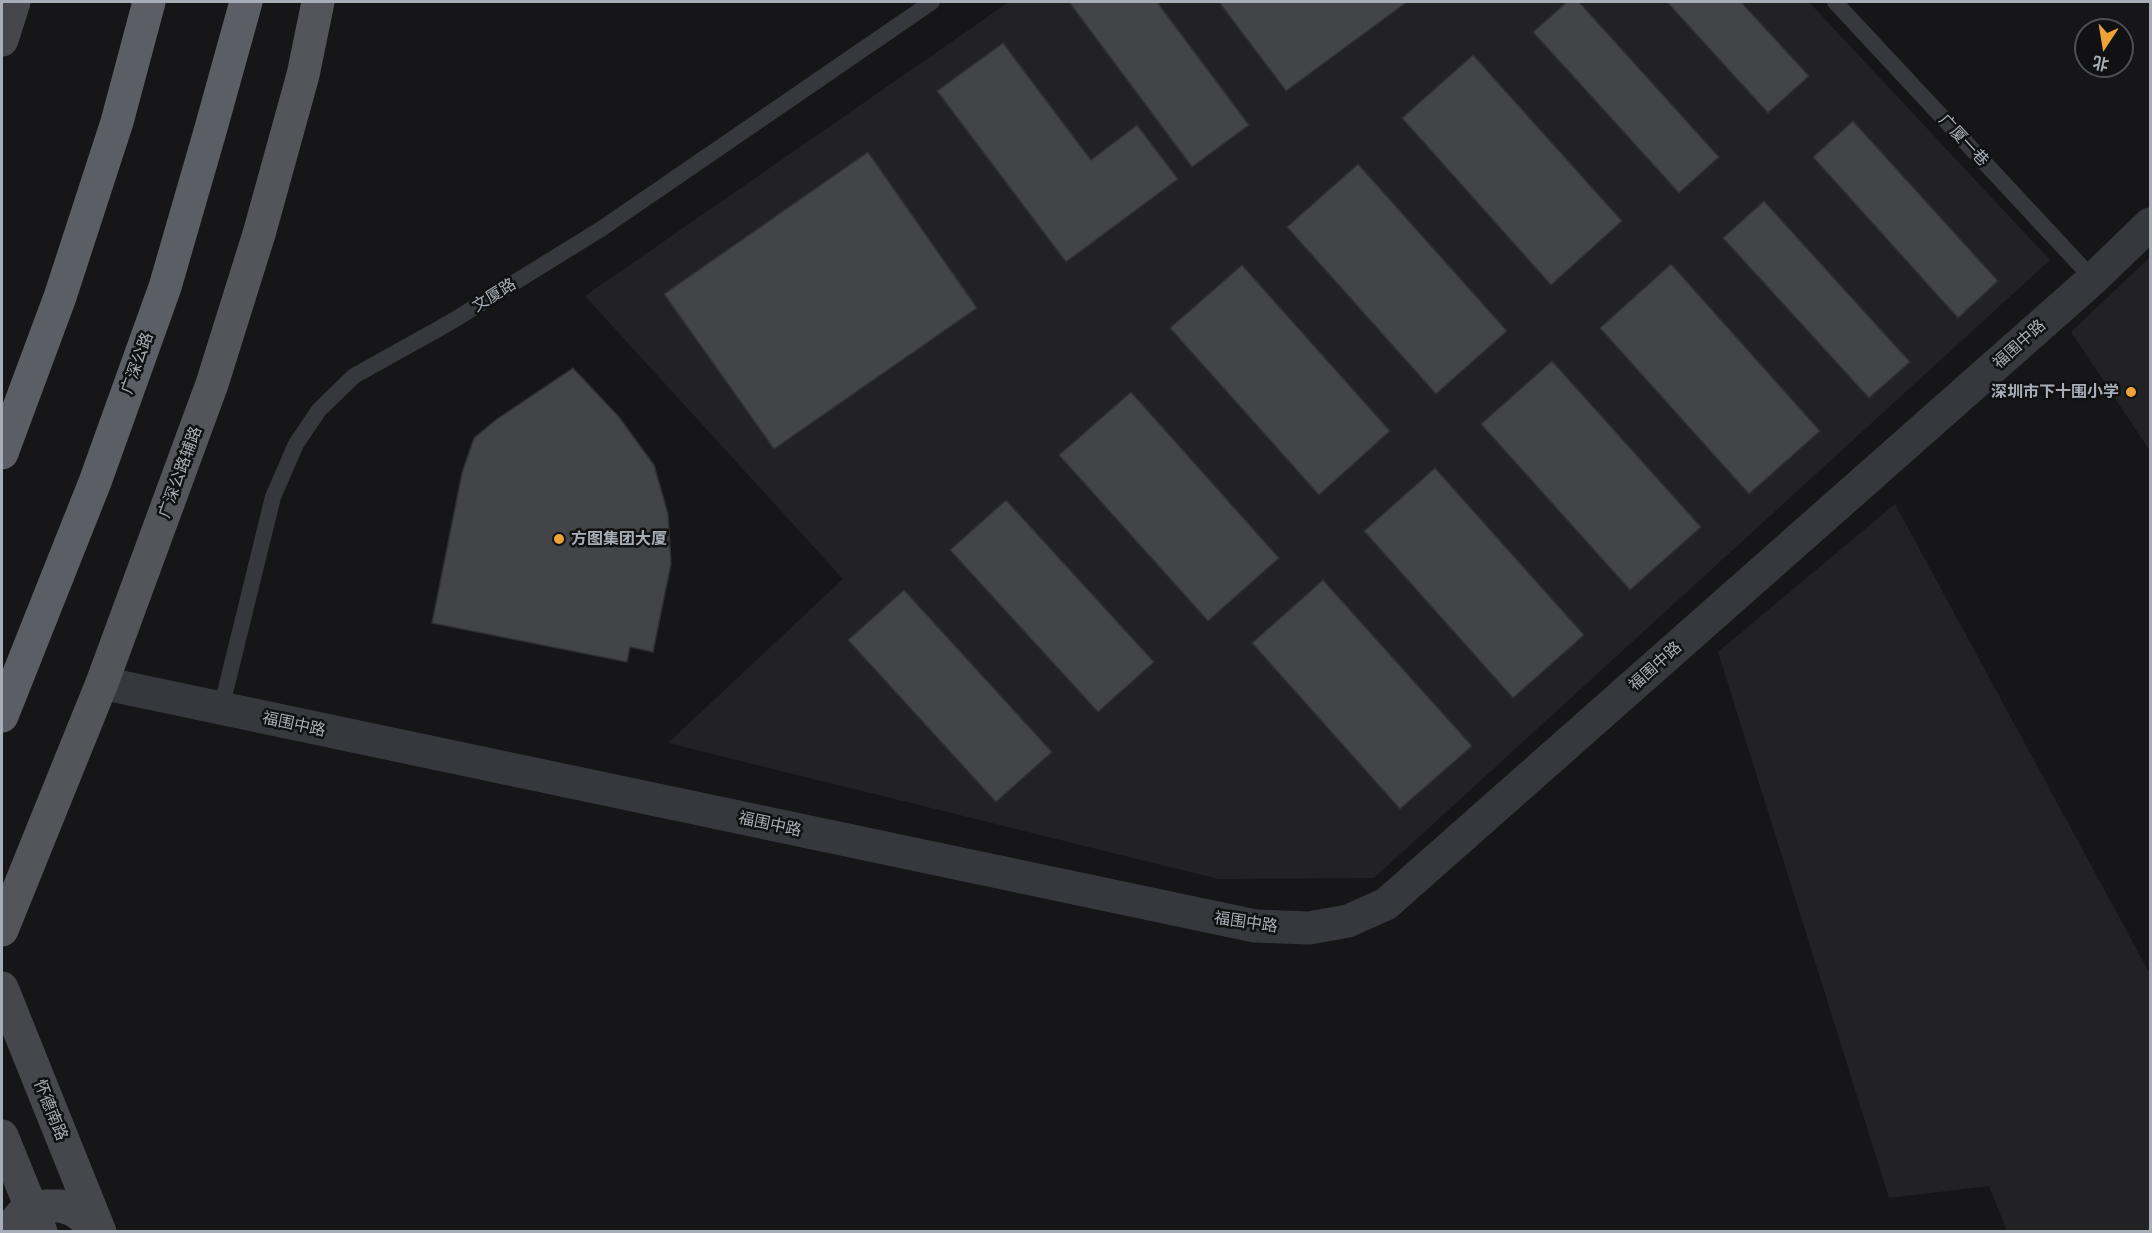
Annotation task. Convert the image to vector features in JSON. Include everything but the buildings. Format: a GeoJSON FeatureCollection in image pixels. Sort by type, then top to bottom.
{"type":"FeatureCollection","features":[{"type":"Feature","properties":{"kind":"highway"},"geometry":{"type":"LineString","coordinates":[[2,453],[60,297],[117,122],[148,2]]}},
{"type":"Feature","properties":{"kind":"highway","name":"广深公路"},"geometry":{"type":"LineString","coordinates":[[2,716],[95,482],[165,287],[246,2]]}},
{"type":"Feature","properties":{"kind":"main road"},"geometry":{"type":"LineString","coordinates":[[2,40],[14,2]]}},
{"type":"Feature","properties":{"kind":"main road","name":"广深公路辅路"},"geometry":{"type":"LineString","coordinates":[[2,930],[102,683],[216,373],[259,234],[303,75],[318,2]]}},
{"type":"Feature","properties":{"kind":"main road","name":"怀德南路"},"geometry":{"type":"LineString","coordinates":[[2,988],[98,1232]]}},
{"type":"Feature","properties":{"kind":"main road"},"geometry":{"type":"LineString","coordinates":[[2,1136],[42,1232]]}},
{"type":"Feature","properties":{"kind":"main road"},"geometry":{"type":"LineString","coordinates":[[7,1232],[21,1215],[34,1208],[61,1206],[73,1210],[98,1232]]}},
{"type":"Feature","properties":{"kind":"street","name":"福围中路"},"geometry":{"type":"LineString","coordinates":[[102,683],[1255,926],[1309,928],[1348,921],[1386,904],[2093,279],[2151,224]]}},
{"type":"Feature","properties":{"kind":"lane","name":"文厦路"},"geometry":{"type":"LineString","coordinates":[[220,709],[273,497],[296,444],[319,410],[354,376],[448,323],[600,229],[932,2]]}},
{"type":"Feature","properties":{"kind":"lane","name":"广厦一巷"},"geometry":{"type":"LineString","coordinates":[[1835,2],[2093,279]]}},
{"type":"Feature","properties":{"kind":"shaded area"},"geometry":{"type":"Polygon","coordinates":[[[1009,2],[1809,2],[2050,260],[1374,878],[1218,879],[668,743],[843,579],[585,296],[1009,2]]]}},
{"type":"Feature","properties":{"kind":"shaded area","name":"深圳市下十围小学"},"geometry":{"type":"Polygon","coordinates":[[[2150,257],[2150,451],[2071,332],[2150,257]]]}},
{"type":"Feature","properties":{"kind":"shaded area"},"geometry":{"type":"Polygon","coordinates":[[[1895,504],[2150,974],[2150,1231],[2007,1231],[1989,1186],[1889,1198],[1718,652],[1895,504]]]}},
{"type":"Feature","properties":{"kind":"place","name":"深圳市下十围小学"},"geometry":{"type":"Point","coordinates":[2131,392]}},
{"type":"Feature","properties":{"kind":"place","name":"方图集团大厦"},"geometry":{"type":"Point","coordinates":[559,539]}}]}
